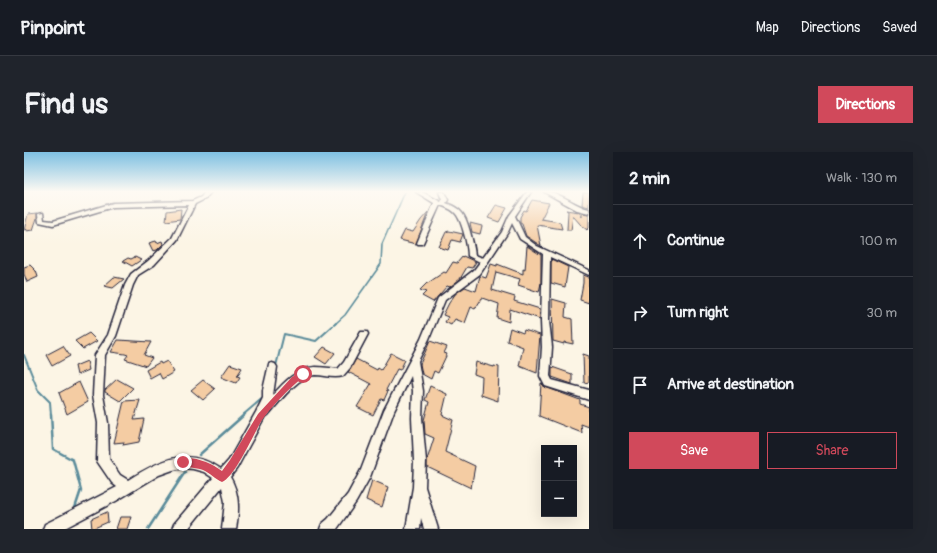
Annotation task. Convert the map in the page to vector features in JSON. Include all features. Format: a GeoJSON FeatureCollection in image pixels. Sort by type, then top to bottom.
{"type":"FeatureCollection","features":[{"type":"Feature","properties":{"kind":"street"},"geometry":{"type":"LineString","coordinates":[[41,214],[41,221],[53,223],[98,210]]}},
{"type":"Feature","properties":{"kind":"street"},"geometry":{"type":"LineString","coordinates":[[128,488],[116,479],[103,460],[103,424],[98,395],[100,355],[112,336],[129,285],[135,274],[151,262],[175,239],[189,210]]}},
{"type":"Feature","properties":{"kind":"street"},"geometry":{"type":"LineString","coordinates":[[420,243],[437,210]]}},
{"type":"Feature","properties":{"kind":"street"},"geometry":{"type":"LineString","coordinates":[[455,210],[460,214],[471,244],[472,256],[483,262]]}},
{"type":"Feature","properties":{"kind":"street"},"geometry":{"type":"LineString","coordinates":[[328,529],[352,498],[366,473],[389,410],[414,362],[442,298],[477,272],[505,232],[517,210]]}},
{"type":"Feature","properties":{"kind":"street"},"geometry":{"type":"LineString","coordinates":[[512,216],[522,238],[547,253],[589,273]]}},
{"type":"Feature","properties":{"kind":"street"},"geometry":{"type":"LineString","coordinates":[[547,253],[545,321],[547,347],[545,376],[549,382],[589,395]]}},
{"type":"Feature","properties":{"kind":"street"},"geometry":{"type":"LineString","coordinates":[[260,416],[295,379],[303,374],[315,371],[340,373],[347,365],[364,334]]}},
{"type":"Feature","properties":{"kind":"street"},"geometry":{"type":"LineString","coordinates":[[413,529],[420,487],[417,418],[418,391],[414,362]]}},
{"type":"Feature","properties":{"kind":"street"},"geometry":{"type":"LineString","coordinates":[[179,529],[233,464],[260,416],[268,398],[272,368]]}},
{"type":"Feature","properties":{"kind":"street"},"geometry":{"type":"LineString","coordinates":[[50,529],[167,466],[183,462],[196,463],[217,472],[222,477],[230,489],[231,496],[231,520],[229,529]]}},
{"type":"Feature","properties":{"kind":"street"},"geometry":{"type":"LineString","coordinates":[[420,487],[431,529]]}},
{"type":"Feature","properties":{"kind":"building"},"geometry":{"type":"Polygon","coordinates":[[[181,210],[180,219],[166,221],[167,211],[181,210]]]}},
{"type":"Feature","properties":{"kind":"building"},"geometry":{"type":"Polygon","coordinates":[[[493,210],[506,210],[499,222],[488,218],[493,210]]]}},
{"type":"Feature","properties":{"kind":"building"},"geometry":{"type":"Polygon","coordinates":[[[524,210],[526,211],[527,210],[546,210],[541,219],[560,222],[562,229],[537,225],[541,246],[526,236],[522,224],[520,223],[520,217],[524,210]]]}},
{"type":"Feature","properties":{"kind":"building"},"geometry":{"type":"Polygon","coordinates":[[[566,210],[579,212],[582,217],[582,213],[589,214],[589,228],[587,230],[573,216],[571,230],[567,230],[568,211],[566,210]]]}},
{"type":"Feature","properties":{"kind":"building"},"geometry":{"type":"Polygon","coordinates":[[[428,212],[416,244],[400,240],[405,230],[413,232],[428,212]]]}},
{"type":"Feature","properties":{"kind":"building"},"geometry":{"type":"Polygon","coordinates":[[[37,213],[33,230],[24,230],[28,214],[37,213]]]}},
{"type":"Feature","properties":{"kind":"building"},"geometry":{"type":"Polygon","coordinates":[[[470,223],[482,226],[480,234],[472,232],[470,223]]]}},
{"type":"Feature","properties":{"kind":"building"},"geometry":{"type":"Polygon","coordinates":[[[449,231],[463,234],[460,242],[452,240],[448,250],[439,247],[446,232],[449,231]]]}},
{"type":"Feature","properties":{"kind":"building"},"geometry":{"type":"Polygon","coordinates":[[[156,241],[157,243],[162,241],[163,244],[157,250],[153,251],[149,243],[156,241]]]}},
{"type":"Feature","properties":{"kind":"building"},"geometry":{"type":"Polygon","coordinates":[[[527,246],[541,255],[541,283],[539,292],[518,285],[520,279],[496,272],[492,290],[515,297],[514,301],[540,309],[540,319],[510,309],[509,322],[497,318],[499,304],[482,298],[475,309],[471,307],[465,323],[455,319],[451,325],[445,322],[448,317],[443,315],[456,293],[465,287],[476,291],[480,276],[486,278],[491,264],[497,266],[497,264],[523,274],[523,269],[525,270],[527,246]]]}},
{"type":"Feature","properties":{"kind":"building"},"geometry":{"type":"Polygon","coordinates":[[[463,256],[476,262],[472,268],[467,267],[460,279],[450,287],[447,286],[433,302],[422,296],[426,292],[420,290],[427,283],[444,272],[446,273],[453,262],[457,263],[463,256]]]}},
{"type":"Feature","properties":{"kind":"building"},"geometry":{"type":"Polygon","coordinates":[[[135,257],[141,260],[132,266],[123,261],[128,258],[131,259],[135,257]]]}},
{"type":"Feature","properties":{"kind":"building"},"geometry":{"type":"Polygon","coordinates":[[[551,259],[568,267],[565,287],[551,283],[551,259]]]}},
{"type":"Feature","properties":{"kind":"building"},"geometry":{"type":"Polygon","coordinates":[[[30,265],[36,271],[38,277],[27,282],[24,274],[24,267],[30,265]]]}},
{"type":"Feature","properties":{"kind":"building"},"geometry":{"type":"Polygon","coordinates":[[[583,275],[589,277],[589,303],[580,300],[583,275]]]}},
{"type":"Feature","properties":{"kind":"building"},"geometry":{"type":"Polygon","coordinates":[[[114,277],[124,279],[113,288],[104,286],[114,277]]]}},
{"type":"Feature","properties":{"kind":"building"},"geometry":{"type":"Polygon","coordinates":[[[552,299],[566,303],[565,317],[572,319],[573,344],[564,342],[564,344],[553,341],[552,299]]]}},
{"type":"Feature","properties":{"kind":"building"},"geometry":{"type":"Polygon","coordinates":[[[510,328],[523,333],[524,330],[540,335],[537,373],[519,366],[523,347],[507,341],[510,328]]]}},
{"type":"Feature","properties":{"kind":"building"},"geometry":{"type":"Polygon","coordinates":[[[89,333],[97,341],[83,349],[75,341],[89,333]]]}},
{"type":"Feature","properties":{"kind":"building"},"geometry":{"type":"Polygon","coordinates":[[[118,340],[151,342],[144,355],[152,358],[146,366],[125,359],[128,355],[111,352],[118,340]]]}},
{"type":"Feature","properties":{"kind":"building"},"geometry":{"type":"Polygon","coordinates":[[[430,341],[447,347],[444,353],[447,354],[438,373],[434,371],[431,379],[422,374],[420,364],[430,341]]]}},
{"type":"Feature","properties":{"kind":"building"},"geometry":{"type":"Polygon","coordinates":[[[63,346],[70,356],[52,366],[46,355],[63,346]]]}},
{"type":"Feature","properties":{"kind":"building"},"geometry":{"type":"Polygon","coordinates":[[[324,347],[335,353],[326,364],[315,357],[324,347]]]}},
{"type":"Feature","properties":{"kind":"building"},"geometry":{"type":"Polygon","coordinates":[[[391,353],[405,360],[400,370],[397,369],[386,390],[388,391],[384,400],[381,399],[373,415],[357,407],[371,384],[348,372],[356,359],[377,370],[378,368],[381,370],[391,353]]]}},
{"type":"Feature","properties":{"kind":"building"},"geometry":{"type":"Polygon","coordinates":[[[583,354],[589,356],[589,382],[584,383],[583,354]]]}},
{"type":"Feature","properties":{"kind":"building"},"geometry":{"type":"Polygon","coordinates":[[[87,361],[89,370],[77,375],[75,366],[87,361]]]}},
{"type":"Feature","properties":{"kind":"building"},"geometry":{"type":"Polygon","coordinates":[[[167,361],[174,372],[162,379],[159,373],[150,378],[146,370],[160,362],[161,364],[167,361]]]}},
{"type":"Feature","properties":{"kind":"building"},"geometry":{"type":"Polygon","coordinates":[[[476,362],[499,367],[498,401],[481,395],[482,377],[474,374],[476,362]]]}},
{"type":"Feature","properties":{"kind":"building"},"geometry":{"type":"Polygon","coordinates":[[[230,364],[242,368],[237,376],[240,377],[236,383],[221,377],[230,364]]]}},
{"type":"Feature","properties":{"kind":"building"},"geometry":{"type":"Polygon","coordinates":[[[552,367],[572,374],[572,384],[552,377],[552,367]]]}},
{"type":"Feature","properties":{"kind":"building"},"geometry":{"type":"Polygon","coordinates":[[[117,379],[133,388],[120,401],[105,392],[105,390],[117,379]]]}},
{"type":"Feature","properties":{"kind":"building"},"geometry":{"type":"Polygon","coordinates":[[[203,380],[215,389],[203,400],[191,390],[203,380]]]}},
{"type":"Feature","properties":{"kind":"building"},"geometry":{"type":"Polygon","coordinates":[[[79,382],[88,402],[67,414],[59,393],[79,382]]]}},
{"type":"Feature","properties":{"kind":"building"},"geometry":{"type":"Polygon","coordinates":[[[541,383],[545,387],[580,400],[580,404],[589,407],[589,427],[581,424],[582,433],[539,416],[541,383]]]}},
{"type":"Feature","properties":{"kind":"building"},"geometry":{"type":"Polygon","coordinates":[[[430,386],[447,394],[442,415],[453,420],[445,452],[475,466],[471,488],[427,467],[427,460],[434,438],[425,434],[424,420],[429,402],[425,400],[430,386]]]}},
{"type":"Feature","properties":{"kind":"building"},"geometry":{"type":"Polygon","coordinates":[[[140,400],[134,420],[144,419],[139,442],[123,445],[124,442],[114,443],[124,401],[140,400]]]}},
{"type":"Feature","properties":{"kind":"building"},"geometry":{"type":"Polygon","coordinates":[[[372,480],[388,487],[382,507],[366,500],[372,480]]]}},
{"type":"Feature","properties":{"kind":"building"},"geometry":{"type":"Polygon","coordinates":[[[107,512],[108,522],[92,529],[91,519],[107,512]]]}},
{"type":"Feature","properties":{"kind":"building"},"geometry":{"type":"Polygon","coordinates":[[[120,517],[131,517],[127,529],[116,529],[120,517]]]}},
{"type":"Feature","properties":{"kind":"waterway"},"geometry":{"type":"LineString","coordinates":[[335,324],[345,315],[381,264],[382,244],[397,210]]}},
{"type":"Feature","properties":{"kind":"waterway"},"geometry":{"type":"LineString","coordinates":[[276,366],[284,334],[316,341],[336,323]]}},
{"type":"Feature","properties":{"kind":"waterway"},"geometry":{"type":"LineString","coordinates":[[24,355],[38,390],[50,402],[51,415]]}},
{"type":"Feature","properties":{"kind":"waterway"},"geometry":{"type":"LineString","coordinates":[[243,415],[265,396]]}},
{"type":"Feature","properties":{"kind":"waterway"},"geometry":{"type":"LineString","coordinates":[[51,414],[53,449],[73,460],[81,490],[75,508]]}},
{"type":"Feature","properties":{"kind":"waterway"},"geometry":{"type":"LineString","coordinates":[[199,455],[245,414]]}},
{"type":"Feature","properties":{"kind":"waterway"},"geometry":{"type":"LineString","coordinates":[[148,529],[185,472]]}},
{"type":"Feature","properties":{"kind":"route"},"geometry":{"type":"LineString","coordinates":[[183,462],[196,463],[217,472],[222,477],[233,464],[260,416],[295,379],[303,374]]}}]}
